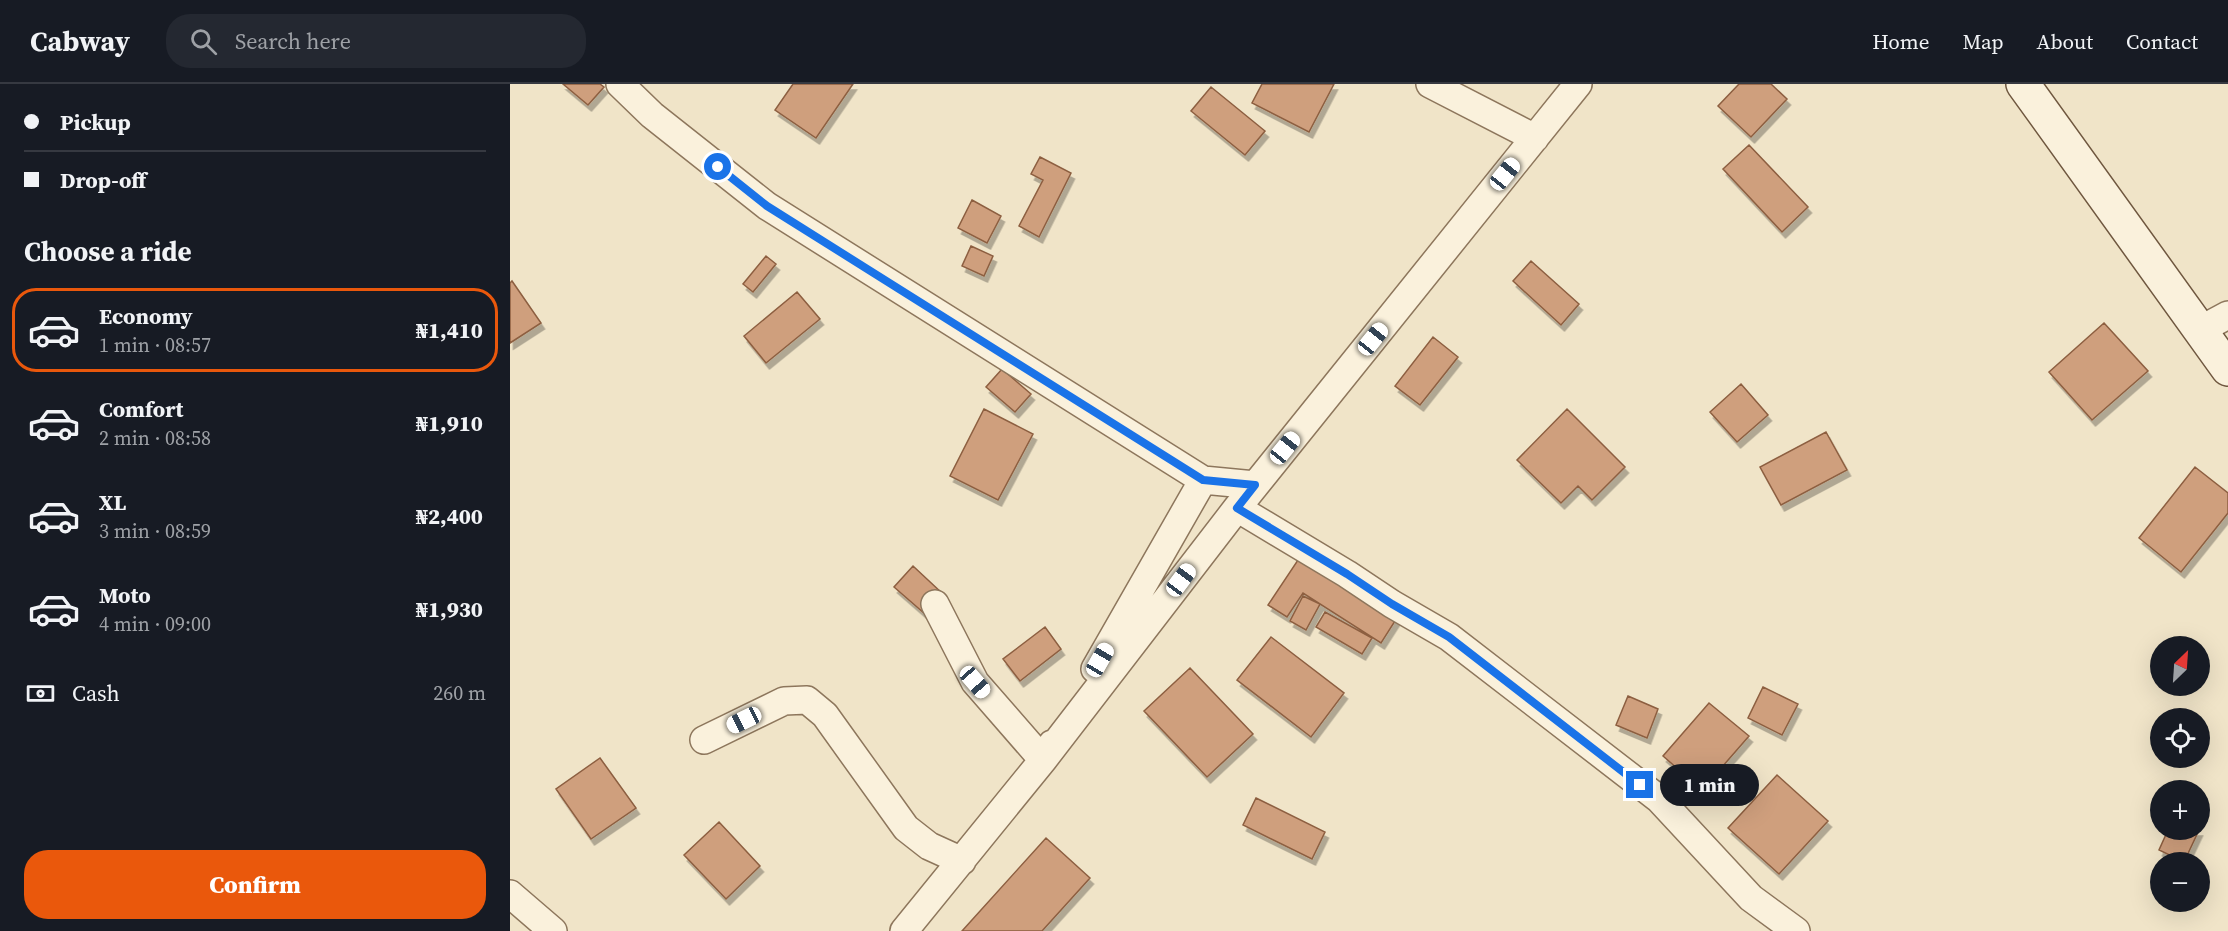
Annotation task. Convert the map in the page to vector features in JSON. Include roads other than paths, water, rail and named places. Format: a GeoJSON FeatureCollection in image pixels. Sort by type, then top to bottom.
{"type":"FeatureCollection","features":[{"type":"Feature","properties":{"kind":"street"},"geometry":{"type":"LineString","coordinates":[[620,84],[652,115],[767,206],[1203,480],[1255,485]]}},
{"type":"Feature","properties":{"kind":"street"},"geometry":{"type":"LineString","coordinates":[[1430,84],[1535,138]]}},
{"type":"Feature","properties":{"kind":"street"},"geometry":{"type":"LineString","coordinates":[[904,931],[1043,760],[1255,485],[1578,84]]}},
{"type":"Feature","properties":{"kind":"street"},"geometry":{"type":"LineString","coordinates":[[2023,84],[2214,322],[2228,369]]}},
{"type":"Feature","properties":{"kind":"street"},"geometry":{"type":"LineString","coordinates":[[1043,760],[1203,480]]}},
{"type":"Feature","properties":{"kind":"street"},"geometry":{"type":"LineString","coordinates":[[1237,508],[1449,637],[1659,799],[1751,898],[1796,931]]}},
{"type":"Feature","properties":{"kind":"street"},"geometry":{"type":"LineString","coordinates":[[935,604],[975,682],[1043,760]]}},
{"type":"Feature","properties":{"kind":"street"},"geometry":{"type":"LineString","coordinates":[[704,740],[784,701],[807,700],[825,715],[906,828],[929,846],[962,861]]}},
{"type":"Feature","properties":{"kind":"street"},"geometry":{"type":"LineString","coordinates":[[510,894],[553,931]]}}]}
